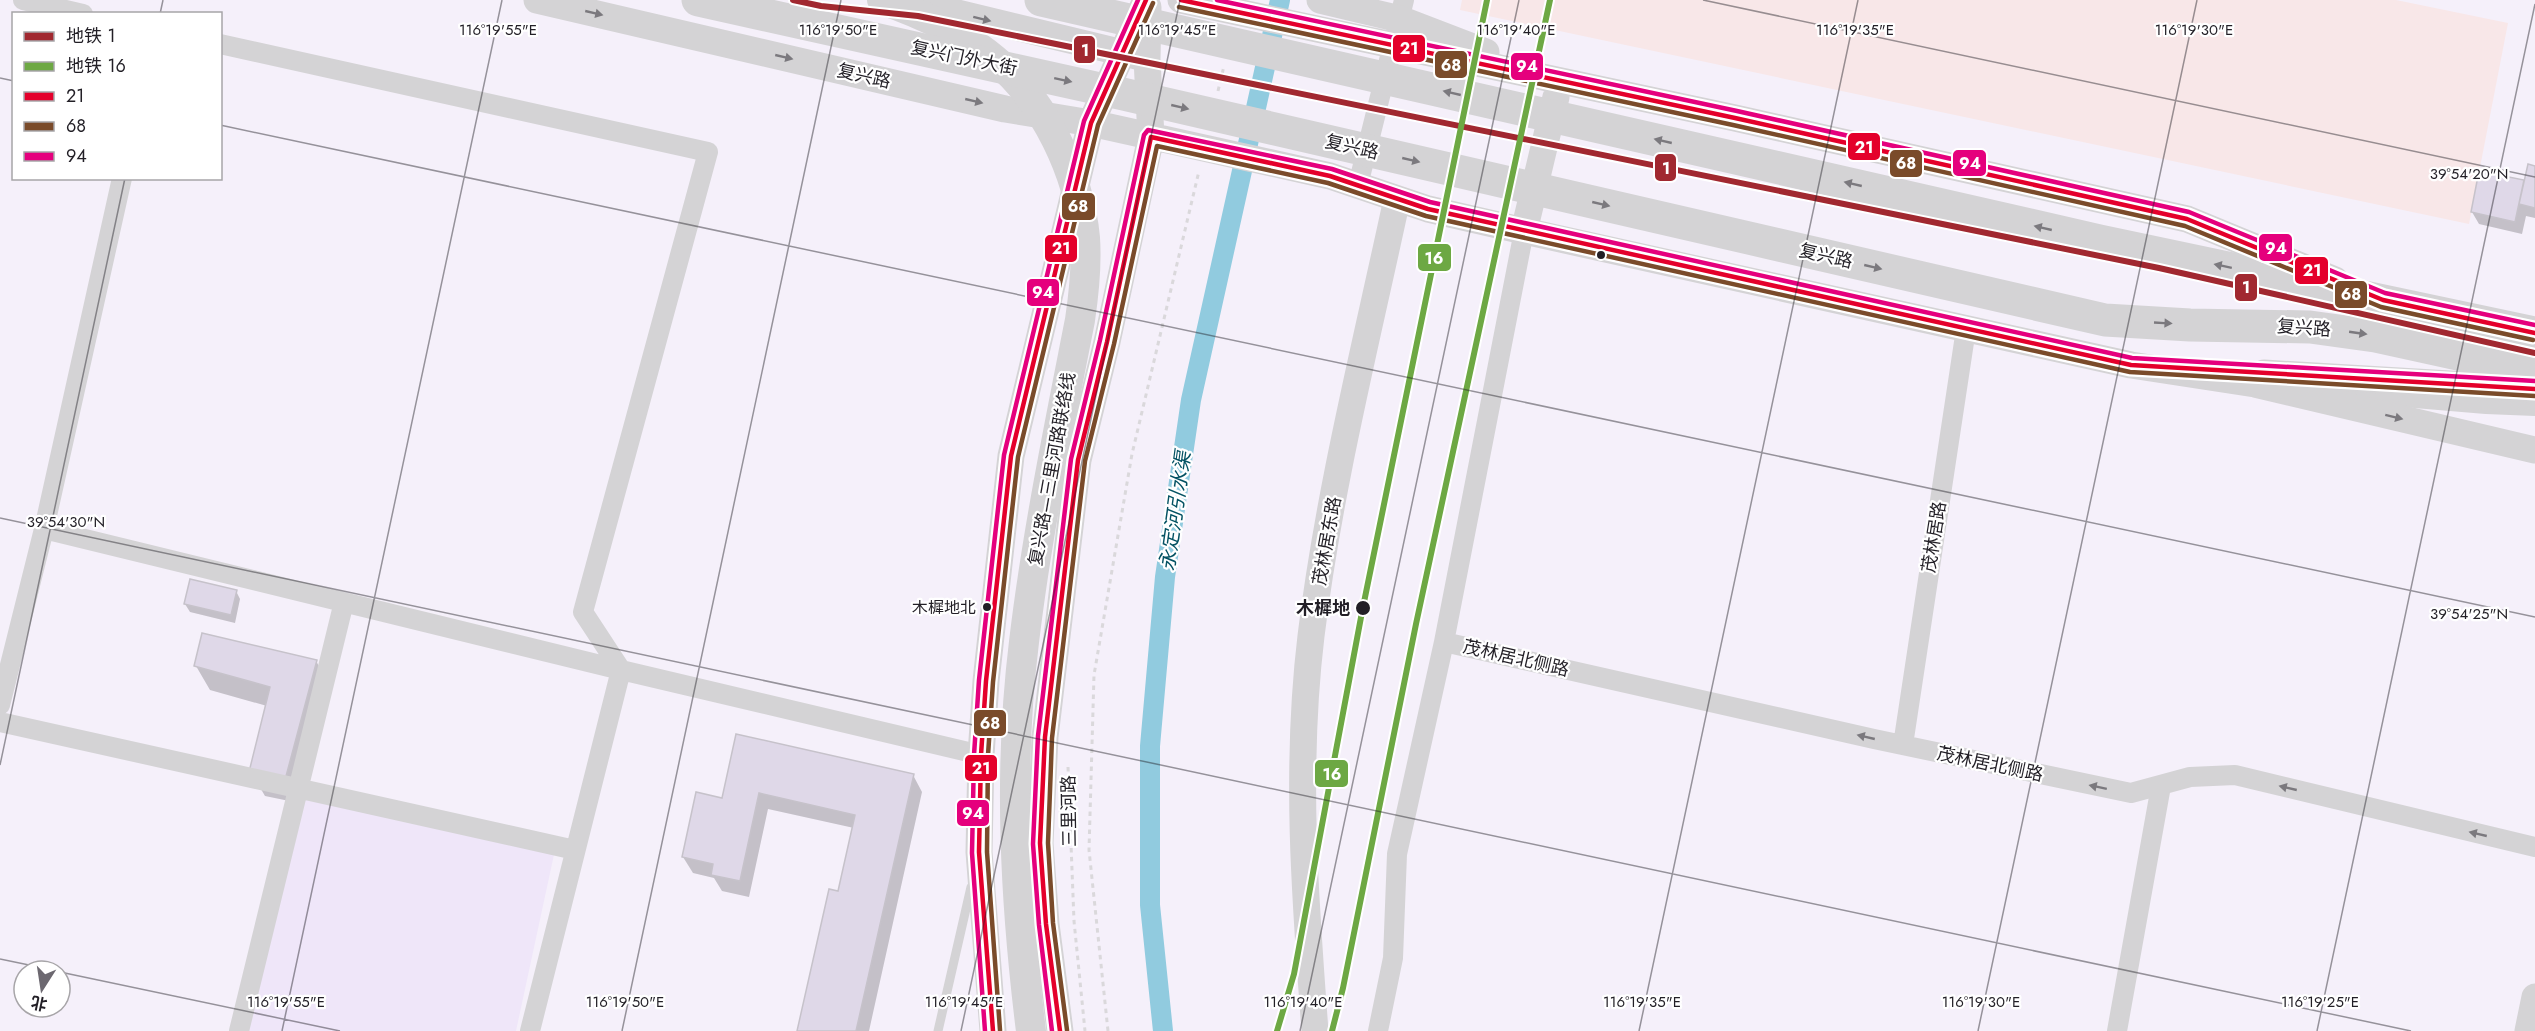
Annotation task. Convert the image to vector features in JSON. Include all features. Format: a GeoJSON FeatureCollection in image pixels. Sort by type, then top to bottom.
{"type":"FeatureCollection","features":[{"type":"Feature","properties":{"kind":"highway","name":"复兴门外大街"},"geometry":{"type":"LineString","coordinates":[[698,0],[1123,94]]}},
{"type":"Feature","properties":{"kind":"highway"},"geometry":{"type":"LineString","coordinates":[[1041,0],[1146,8],[2100,240],[2535,333]]}},
{"type":"Feature","properties":{"kind":"highway","name":"复兴路"},"geometry":{"type":"LineString","coordinates":[[1123,94],[2105,320],[2190,325],[2310,327],[2375,336],[2535,371]]}},
{"type":"Feature","properties":{"kind":"main road","name":"复兴路—三里河路联络线"},"geometry":{"type":"LineString","coordinates":[[882,0],[917,12],[956,33],[997,61],[1020,87],[1036,107],[1061,150],[1077,194],[1085,237],[1083,298],[1036,556],[1020,690],[1015,861],[1021,947],[1031,1031]]}},
{"type":"Feature","properties":{"kind":"street"},"geometry":{"type":"LineString","coordinates":[[23,0],[74,12]]}},
{"type":"Feature","properties":{"kind":"street","name":"复兴路"},"geometry":{"type":"LineString","coordinates":[[537,0],[1005,109],[1091,123],[1151,137],[1195,158],[1330,176],[1428,209],[1524,231],[2131,364],[2255,384],[2535,450]]}},
{"type":"Feature","properties":{"kind":"street"},"geometry":{"type":"LineString","coordinates":[[887,81],[905,0],[1135,56]]}},
{"type":"Feature","properties":{"kind":"street"},"geometry":{"type":"LineString","coordinates":[[1181,0],[2187,219],[2383,300]]}},
{"type":"Feature","properties":{"kind":"street"},"geometry":{"type":"LineString","coordinates":[[1320,0],[1368,11],[1402,9],[1560,81]]}},
{"type":"Feature","properties":{"kind":"street"},"geometry":{"type":"LineString","coordinates":[[993,1031],[979,852],[981,755],[986,681],[1011,456],[1091,123],[1135,56],[1146,8]]}},
{"type":"Feature","properties":{"kind":"street"},"geometry":{"type":"LineString","coordinates":[[1358,185],[1402,9]]}},
{"type":"Feature","properties":{"kind":"street"},"geometry":{"type":"LineString","coordinates":[[222,44],[708,152],[583,612],[621,670],[530,1031]]}},
{"type":"Feature","properties":{"kind":"street","name":"三里河路"},"geometry":{"type":"LineString","coordinates":[[1060,1031],[1046,924],[1040,843],[1045,737],[1078,460],[1107,342],[1151,137],[1135,56]]}},
{"type":"Feature","properties":{"kind":"street"},"geometry":{"type":"LineString","coordinates":[[1378,1031],[1393,958],[1397,854],[1444,642],[1524,231],[1560,81]]}},
{"type":"Feature","properties":{"kind":"street"},"geometry":{"type":"LineString","coordinates":[[0,705],[44,529],[122,180]]}},
{"type":"Feature","properties":{"kind":"street","name":"茂林居东路"},"geometry":{"type":"LineString","coordinates":[[1315,1031],[1304,888],[1302,777],[1311,637],[1332,509],[1397,199]]}},
{"type":"Feature","properties":{"kind":"street","name":"茂林居路"},"geometry":{"type":"LineString","coordinates":[[1903,745],[1966,329]]}},
{"type":"Feature","properties":{"kind":"street"},"geometry":{"type":"LineString","coordinates":[[2131,364],[2535,389]]}},
{"type":"Feature","properties":{"kind":"street"},"geometry":{"type":"LineString","coordinates":[[2255,384],[2486,404],[2535,406]]}},
{"type":"Feature","properties":{"kind":"street"},"geometry":{"type":"LineString","coordinates":[[1011,456],[1033,442],[1060,447],[1078,460]]}},
{"type":"Feature","properties":{"kind":"street"},"geometry":{"type":"LineString","coordinates":[[44,529],[981,755]]}},
{"type":"Feature","properties":{"kind":"street"},"geometry":{"type":"LineString","coordinates":[[239,1031],[342,610]]}},
{"type":"Feature","properties":{"kind":"street","name":"茂林居北侧路"},"geometry":{"type":"LineString","coordinates":[[1444,642],[1903,745],[2130,793],[2190,777],[2235,775],[2535,847]]}},
{"type":"Feature","properties":{"kind":"street"},"geometry":{"type":"LineString","coordinates":[[0,722],[575,850]]}},
{"type":"Feature","properties":{"kind":"street"},"geometry":{"type":"LineString","coordinates":[[2117,1031],[2161,786]]}},
{"type":"Feature","properties":{"kind":"street"},"geometry":{"type":"LineString","coordinates":[[979,852],[1040,843]]}},
{"type":"Feature","properties":{"kind":"street"},"geometry":{"type":"LineString","coordinates":[[2528,1031],[2535,997]]}},
{"type":"Feature","properties":{"kind":"lane"},"geometry":{"type":"LineString","coordinates":[[938,1031],[979,852]]}},
{"type":"Feature","properties":{"kind":"path"},"geometry":{"type":"LineString","coordinates":[[1215,102],[1227,57]]}},
{"type":"Feature","properties":{"kind":"path"},"geometry":{"type":"LineString","coordinates":[[1108,1031],[1089,850],[1094,675],[1132,454],[1195,158]]}},
{"type":"Feature","properties":{"kind":"path","name":"三里河路"},"geometry":{"type":"LineString","coordinates":[[1068,761],[1073,910],[1085,1031]]}},
{"type":"Feature","properties":{"kind":"shaded area"},"geometry":{"type":"Polygon","coordinates":[[[1462,0],[2396,0],[2508,23],[2469,224],[1460,10],[1462,0]]]}},
{"type":"Feature","properties":{"kind":"shaded area"},"geometry":{"type":"Polygon","coordinates":[[[293,793],[555,850],[516,1031],[242,1031],[293,793]]]}},
{"type":"Feature","properties":{"kind":"building"},"geometry":{"type":"Polygon","coordinates":[[[2528,164],[2535,166],[2535,208],[2519,204],[2528,164]]]}},
{"type":"Feature","properties":{"kind":"building"},"geometry":{"type":"Polygon","coordinates":[[[2479,171],[2524,180],[2515,222],[2471,212],[2479,171]]]}},
{"type":"Feature","properties":{"kind":"building"},"geometry":{"type":"Polygon","coordinates":[[[190,579],[237,590],[231,615],[184,604],[190,579]]]}},
{"type":"Feature","properties":{"kind":"building"},"geometry":{"type":"Polygon","coordinates":[[[202,633],[317,660],[285,780],[249,772],[270,687],[194,666],[202,633]]]}},
{"type":"Feature","properties":{"kind":"building"},"geometry":{"type":"Polygon","coordinates":[[[736,734],[914,774],[856,1031],[797,1031],[829,889],[838,891],[855,815],[759,793],[740,881],[711,875],[713,864],[682,857],[696,792],[722,798],[736,734]]]}},
{"type":"Feature","properties":{"kind":"waterway","name":"永定河引水渠"},"geometry":{"type":"LineString","coordinates":[[1163,1031],[1150,905],[1150,746],[1165,577],[1191,400],[1280,0]]}},
{"type":"Feature","properties":{"kind":"metro line","name":"1"},"geometry":{"type":"LineString","coordinates":[[793,0],[821,6],[918,16],[2159,268],[2535,353]]}},
{"type":"Feature","properties":{"kind":"metro line","name":"16"},"geometry":{"type":"LineString","coordinates":[[1277,1031],[1294,974],[1362,612],[1487,0]]}},
{"type":"Feature","properties":{"kind":"metro line","name":"16"},"geometry":{"type":"LineString","coordinates":[[1332,1031],[1343,988],[1416,624],[1550,0]]}},
{"type":"Feature","properties":{"kind":"transit line","name":"94"},"geometry":{"type":"LineString","coordinates":[[985,1031],[972,853],[974,755],[979,680],[1004,455],[1084,121],[1138,0]]}},
{"type":"Feature","properties":{"kind":"transit line","name":"21"},"geometry":{"type":"LineString","coordinates":[[993,1031],[979,852],[981,755],[986,681],[1011,456],[1091,123],[1146,0]]}},
{"type":"Feature","properties":{"kind":"transit line","name":"21"},"geometry":{"type":"LineString","coordinates":[[1181,0],[1735,118],[2187,219],[2383,300],[2535,333]]}},
{"type":"Feature","properties":{"kind":"transit line","name":"94"},"geometry":{"type":"LineString","coordinates":[[1217,0],[1737,111],[2189,212],[2385,293],[2535,325]]}},
{"type":"Feature","properties":{"kind":"transit line","name":"68"},"geometry":{"type":"LineString","coordinates":[[1000,1030],[987,852],[988,755],[993,682],[1018,457],[1098,125],[1153,3]]}},
{"type":"Feature","properties":{"kind":"transit line","name":"68"},"geometry":{"type":"LineString","coordinates":[[1179,7],[1733,125],[2185,226],[2381,307],[2533,340]]}},
{"type":"Feature","properties":{"kind":"transit line","name":"94"},"geometry":{"type":"LineString","coordinates":[[1052,1031],[1039,925],[1033,844],[1038,736],[1071,459],[1100,340],[1144,135],[1148,130],[1332,169],[1430,202],[2132,358],[2535,381]]}},
{"type":"Feature","properties":{"kind":"transit line","name":"21"},"geometry":{"type":"LineString","coordinates":[[1060,1031],[1046,924],[1040,843],[1045,737],[1078,460],[1107,342],[1151,137],[1330,176],[1428,209],[2131,365],[2535,389]]}},
{"type":"Feature","properties":{"kind":"transit line","name":"68"},"geometry":{"type":"LineString","coordinates":[[1067,1030],[1053,923],[1048,843],[1052,738],[1085,461],[1114,344],[1157,146],[1328,183],[1426,216],[2130,372],[2535,396]]}},
{"type":"Feature","properties":{"kind":"place","name":"木樨地北"},"geometry":{"type":"Point","coordinates":[987,607]}},
{"type":"Feature","properties":{"kind":"place","name":"木樨地"},"geometry":{"type":"Point","coordinates":[1363,608]}}]}
